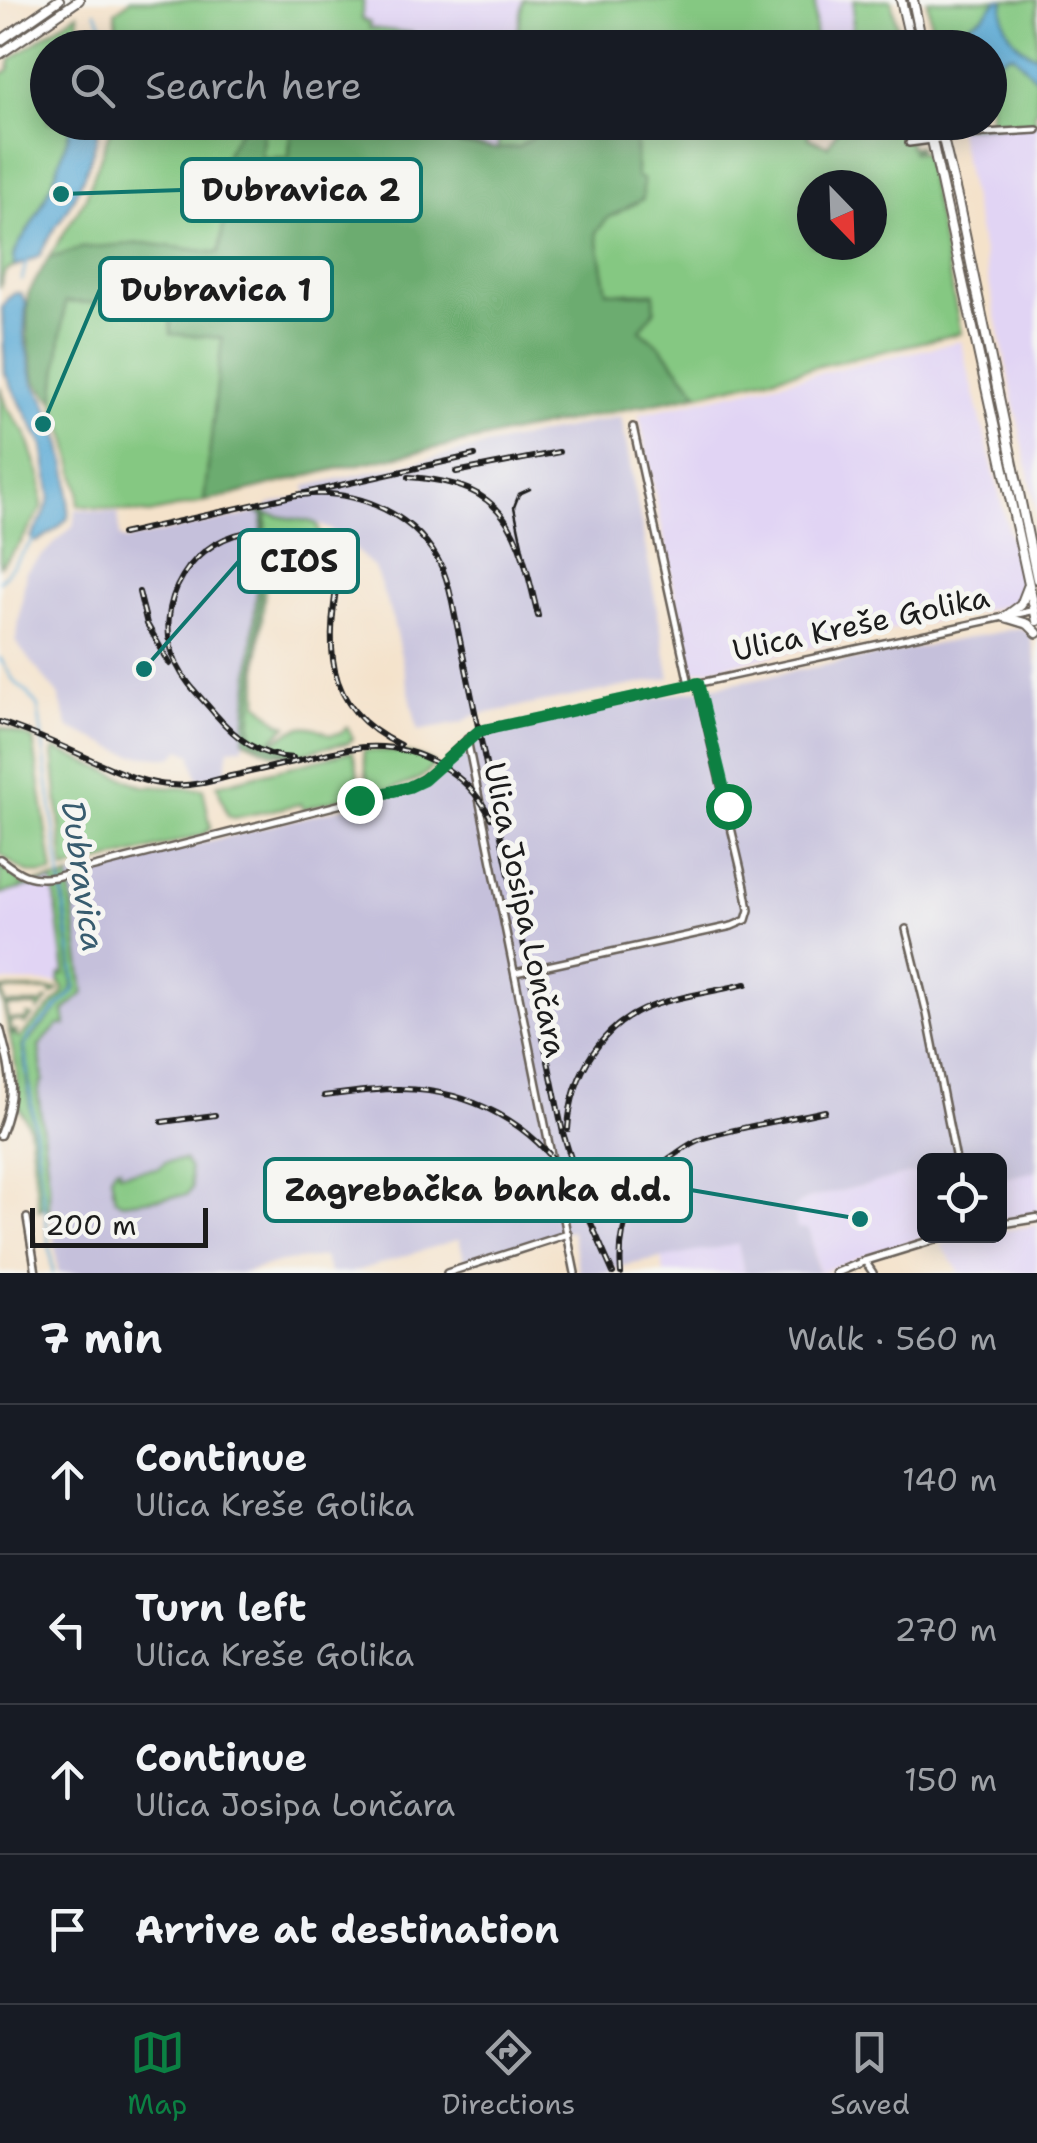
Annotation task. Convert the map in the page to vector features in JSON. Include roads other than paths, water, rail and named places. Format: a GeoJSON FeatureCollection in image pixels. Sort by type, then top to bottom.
{"type":"FeatureCollection","features":[{"type":"Feature","properties":{"kind":"main road"},"geometry":{"type":"LineString","coordinates":[[0,41],[59,0]]}},
{"type":"Feature","properties":{"kind":"main road"},"geometry":{"type":"LineString","coordinates":[[35,30],[78,0]]}},
{"type":"Feature","properties":{"kind":"main road"},"geometry":{"type":"LineString","coordinates":[[901,0],[908,30]]}},
{"type":"Feature","properties":{"kind":"main road"},"geometry":{"type":"LineString","coordinates":[[912,0],[919,30]]}},
{"type":"Feature","properties":{"kind":"main road"},"geometry":{"type":"LineString","coordinates":[[0,54],[30,33]]}},
{"type":"Feature","properties":{"kind":"main road"},"geometry":{"type":"LineString","coordinates":[[931,140],[1033,581],[1023,602],[1004,617]]}},
{"type":"Feature","properties":{"kind":"main road"},"geometry":{"type":"LineString","coordinates":[[943,140],[1033,581],[1037,621]]}},
{"type":"Feature","properties":{"kind":"main road"},"geometry":{"type":"LineString","coordinates":[[1004,617],[1028,624],[1037,633]]}},
{"type":"Feature","properties":{"kind":"street"},"geometry":{"type":"LineString","coordinates":[[1007,131],[1037,130]]}},
{"type":"Feature","properties":{"kind":"street"},"geometry":{"type":"LineString","coordinates":[[909,143],[931,140]]}},
{"type":"Feature","properties":{"kind":"street"},"geometry":{"type":"LineString","coordinates":[[632,427],[689,684]]}},
{"type":"Feature","properties":{"kind":"street","name":"Ulica Kreše Golika"},"geometry":{"type":"LineString","coordinates":[[467,739],[501,725],[1036,610]]}},
{"type":"Feature","properties":{"kind":"street","name":"Ulica Kreše Golika"},"geometry":{"type":"LineString","coordinates":[[515,973],[746,920],[749,910],[728,806],[698,683]]}},
{"type":"Feature","properties":{"kind":"street","name":"Ulica Josipa Lončara"},"geometry":{"type":"LineString","coordinates":[[0,860],[26,878],[55,878],[409,787],[424,780],[467,739]]}},
{"type":"Feature","properties":{"kind":"street","name":"Ulica Josipa Lončara"},"geometry":{"type":"LineString","coordinates":[[467,739],[575,1273]]}},
{"type":"Feature","properties":{"kind":"street"},"geometry":{"type":"LineString","coordinates":[[906,929],[955,1153]]}},
{"type":"Feature","properties":{"kind":"street"},"geometry":{"type":"LineString","coordinates":[[0,1028],[9,1064],[11,1097],[0,1135]]}},
{"type":"Feature","properties":{"kind":"street"},"geometry":{"type":"LineString","coordinates":[[27,1218],[36,1273]]}},
{"type":"Feature","properties":{"kind":"street"},"geometry":{"type":"LineString","coordinates":[[1007,1223],[1037,1218]]}},
{"type":"Feature","properties":{"kind":"street"},"geometry":{"type":"LineString","coordinates":[[447,1273],[568,1234]]}},
{"type":"Feature","properties":{"kind":"street"},"geometry":{"type":"LineString","coordinates":[[836,1273],[923,1243]]}},
{"type":"Feature","properties":{"kind":"street"},"geometry":{"type":"LineString","coordinates":[[864,1261],[873,1273]]}},
{"type":"Feature","properties":{"kind":"water"},"geometry":{"type":"Polygon","coordinates":[[[997,0],[1004,0],[1004,18],[1010,34],[1021,47],[1037,56],[1037,80],[1014,55],[1007,55],[1007,30],[960,30],[984,15],[997,0]]]}},
{"type":"Feature","properties":{"kind":"water"},"geometry":{"type":"Polygon","coordinates":[[[66,140],[96,140],[73,199],[40,256],[15,267],[16,250],[38,213],[66,140]]]}},
{"type":"Feature","properties":{"kind":"water"},"geometry":{"type":"Polygon","coordinates":[[[15,293],[21,293],[26,303],[24,335],[33,383],[44,398],[61,442],[69,479],[68,518],[36,542],[31,538],[50,497],[49,484],[43,446],[5,374],[2,308],[15,293]]]}},
{"type":"Feature","properties":{"kind":"waterway","name":"Dubravica"},"geometry":{"type":"LineString","coordinates":[[95,11],[103,26]]}},
{"type":"Feature","properties":{"kind":"waterway","name":"Dubravica"},"geometry":{"type":"LineString","coordinates":[[22,280],[26,262]]}},
{"type":"Feature","properties":{"kind":"waterway","name":"Dubravica"},"geometry":{"type":"LineString","coordinates":[[0,581],[34,539]]}},
{"type":"Feature","properties":{"kind":"waterway","name":"Dubravica"},"geometry":{"type":"LineString","coordinates":[[0,658],[14,681],[38,707],[75,985],[24,1047],[53,1273]]}},
{"type":"Feature","properties":{"kind":"tram line"},"geometry":{"type":"LineString","coordinates":[[528,573],[514,507],[519,494],[530,489]]}},
{"type":"Feature","properties":{"kind":"railway"},"geometry":{"type":"LineString","coordinates":[[456,472],[559,452]]}},
{"type":"Feature","properties":{"kind":"railway"},"geometry":{"type":"LineString","coordinates":[[122,534],[475,455]]}},
{"type":"Feature","properties":{"kind":"railway"},"geometry":{"type":"LineString","coordinates":[[409,477],[468,489],[503,516],[523,559],[538,616]]}},
{"type":"Feature","properties":{"kind":"railway"},"geometry":{"type":"LineString","coordinates":[[301,495],[344,496],[384,509],[419,534],[443,570],[563,1133],[591,1223],[613,1273]]}},
{"type":"Feature","properties":{"kind":"railway"},"geometry":{"type":"LineString","coordinates":[[258,531],[235,535],[196,559],[173,597],[170,642],[185,678],[232,731],[259,750],[293,758]]}},
{"type":"Feature","properties":{"kind":"railway"},"geometry":{"type":"LineString","coordinates":[[342,548],[332,634],[339,685],[351,707],[371,727],[400,745]]}},
{"type":"Feature","properties":{"kind":"railway"},"geometry":{"type":"LineString","coordinates":[[139,592],[147,624],[170,664]]}},
{"type":"Feature","properties":{"kind":"railway"},"geometry":{"type":"LineString","coordinates":[[0,722],[131,776],[171,785],[202,783],[350,749],[404,750],[439,764],[454,775],[469,787],[491,818]]}},
{"type":"Feature","properties":{"kind":"railway"},"geometry":{"type":"LineString","coordinates":[[568,1129],[575,1089],[583,1071],[605,1037],[619,1024],[666,1002],[746,984]]}},
{"type":"Feature","properties":{"kind":"railway"},"geometry":{"type":"LineString","coordinates":[[324,1096],[401,1089],[475,1103],[519,1127],[555,1161],[570,1182]]}},
{"type":"Feature","properties":{"kind":"railway"},"geometry":{"type":"LineString","coordinates":[[621,1273],[622,1237],[632,1205],[662,1164],[704,1138],[825,1111]]}},
{"type":"Feature","properties":{"kind":"railway"},"geometry":{"type":"LineString","coordinates":[[162,1122],[215,1115]]}},
{"type":"Feature","properties":{"kind":"place","name":"Dubravica 2"},"geometry":{"type":"Point","coordinates":[61,194]}},
{"type":"Feature","properties":{"kind":"place","name":"Dubravica 1"},"geometry":{"type":"Point","coordinates":[43,424]}},
{"type":"Feature","properties":{"kind":"place","name":"CIOS"},"geometry":{"type":"Point","coordinates":[144,669]}},
{"type":"Feature","properties":{"kind":"place","name":"Zagrebačka banka d.d."},"geometry":{"type":"Point","coordinates":[860,1219]}}]}
